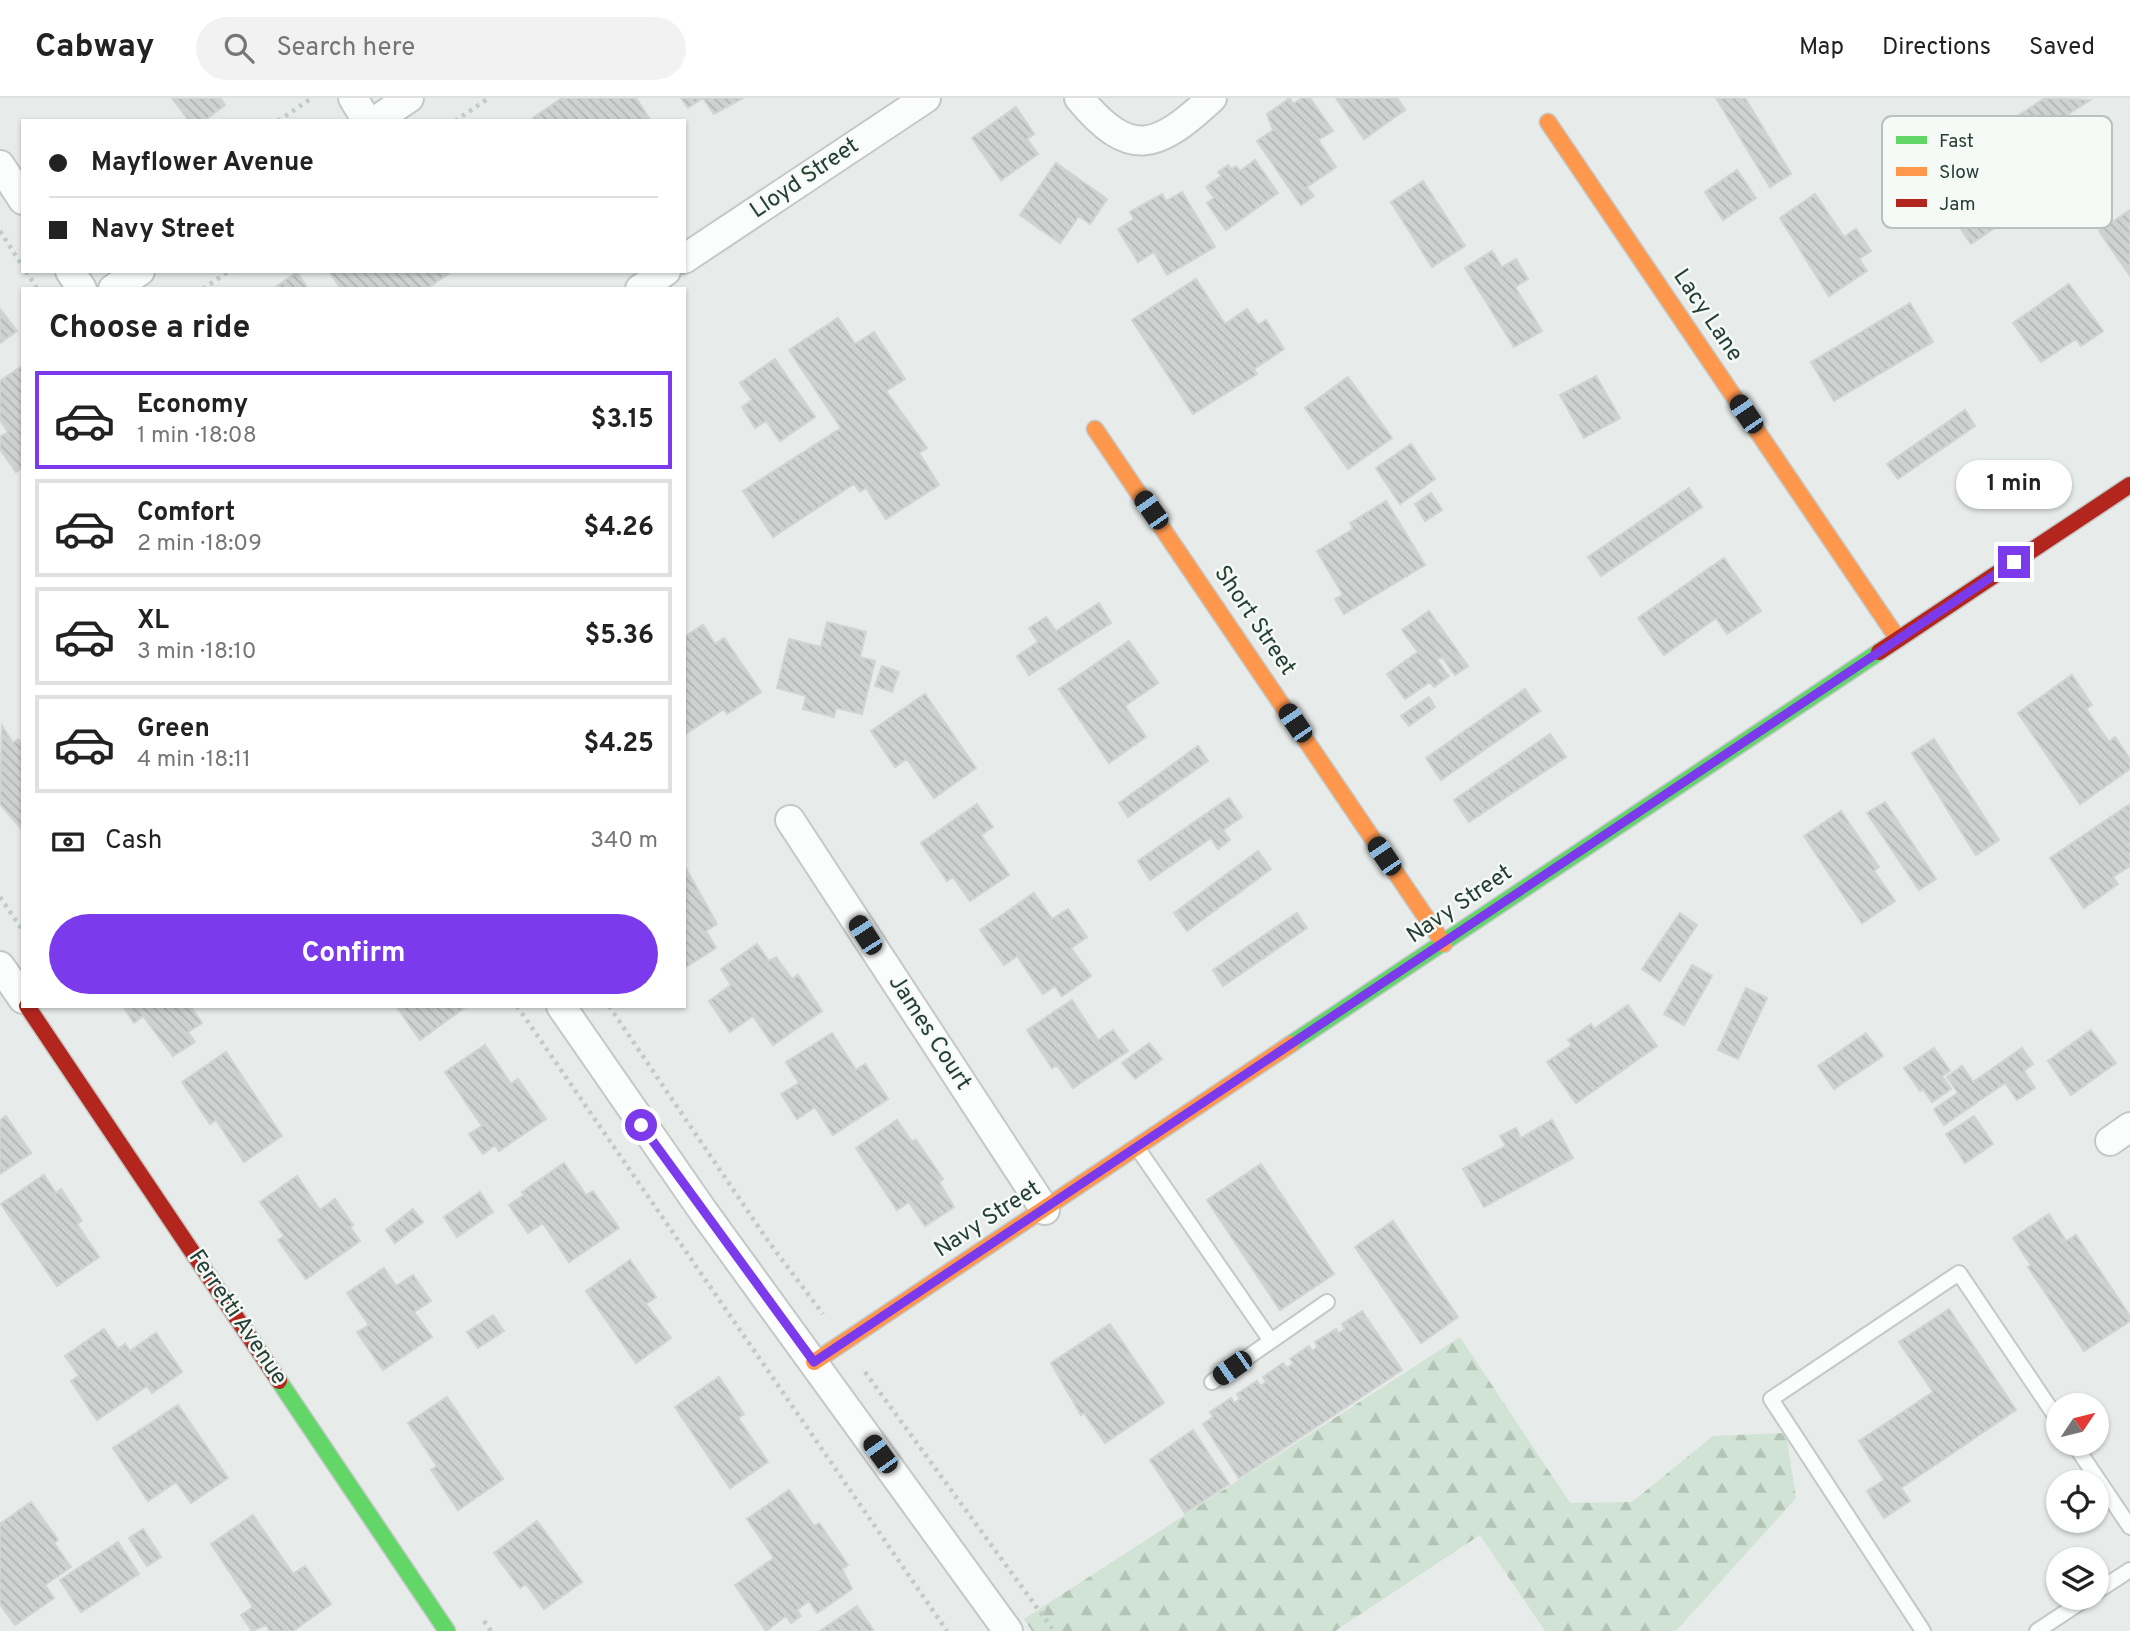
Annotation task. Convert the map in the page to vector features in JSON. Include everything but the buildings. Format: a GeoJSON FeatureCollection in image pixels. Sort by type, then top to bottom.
{"type":"FeatureCollection","features":[{"type":"Feature","properties":{"kind":"street"},"geometry":{"type":"LineString","coordinates":[[353,98],[366,119]]}},
{"type":"Feature","properties":{"kind":"street"},"geometry":{"type":"LineString","coordinates":[[378,119],[409,98]]}},
{"type":"Feature","properties":{"kind":"street","name":"Lloyd Street"},"geometry":{"type":"LineString","coordinates":[[686,258],[926,98]]}},
{"type":"Feature","properties":{"kind":"street"},"geometry":{"type":"LineString","coordinates":[[1079,98],[1099,122],[1121,137],[1144,142],[1166,136],[1212,98]]}},
{"type":"Feature","properties":{"kind":"street","name":"Lacy Lane"},"geometry":{"type":"LineString","coordinates":[[1548,122],[1898,639]]}},
{"type":"Feature","properties":{"kind":"street"},"geometry":{"type":"LineString","coordinates":[[0,165],[21,197]]}},
{"type":"Feature","properties":{"kind":"street"},"geometry":{"type":"LineString","coordinates":[[116,287],[137,273]]}},
{"type":"Feature","properties":{"kind":"street"},"geometry":{"type":"LineString","coordinates":[[643,287],[663,273]]}},
{"type":"Feature","properties":{"kind":"street","name":"Short Street"},"geometry":{"type":"LineString","coordinates":[[1095,429],[1444,944]]}},
{"type":"Feature","properties":{"kind":"street","name":"Navy Street"},"geometry":{"type":"LineString","coordinates":[[814,1362],[2130,485]]}},
{"type":"Feature","properties":{"kind":"street","name":"James Court"},"geometry":{"type":"LineString","coordinates":[[790,820],[1045,1210]]}},
{"type":"Feature","properties":{"kind":"street"},"geometry":{"type":"LineString","coordinates":[[0,966],[21,996]]}},
{"type":"Feature","properties":{"kind":"street","name":"Ferretti Avenue"},"geometry":{"type":"LineString","coordinates":[[28,1008],[446,1631]]}},
{"type":"Feature","properties":{"kind":"street"},"geometry":{"type":"LineString","coordinates":[[562,1008],[664,1157],[1008,1631]]}},
{"type":"Feature","properties":{"kind":"lane"},"geometry":{"type":"LineString","coordinates":[[1138,1148],[1271,1341]]}},
{"type":"Feature","properties":{"kind":"lane"},"geometry":{"type":"LineString","coordinates":[[1923,1631],[1771,1399],[1959,1273],[2046,1402]]}},
{"type":"Feature","properties":{"kind":"lane"},"geometry":{"type":"LineString","coordinates":[[1212,1382],[1327,1302]]}},
{"type":"Feature","properties":{"kind":"lane"},"geometry":{"type":"LineString","coordinates":[[2082,1456],[2130,1527]]}},
{"type":"Feature","properties":{"kind":"lane"},"geometry":{"type":"LineString","coordinates":[[2109,1584],[2130,1570]]}},
{"type":"Feature","properties":{"kind":"lane"},"geometry":{"type":"LineString","coordinates":[[2037,1631],[2069,1610]]}},
{"type":"Feature","properties":{"kind":"path"},"geometry":{"type":"LineString","coordinates":[[281,119],[312,98]]}},
{"type":"Feature","properties":{"kind":"path"},"geometry":{"type":"LineString","coordinates":[[458,119],[489,98]]}},
{"type":"Feature","properties":{"kind":"path"},"geometry":{"type":"LineString","coordinates":[[0,232],[21,264]]}},
{"type":"Feature","properties":{"kind":"path"},"geometry":{"type":"LineString","coordinates":[[206,287],[226,273]]}},
{"type":"Feature","properties":{"kind":"path"},"geometry":{"type":"LineString","coordinates":[[0,897],[21,928]]}},
{"type":"Feature","properties":{"kind":"path"},"geometry":{"type":"LineString","coordinates":[[517,1008],[947,1631]]}},
{"type":"Feature","properties":{"kind":"green space"},"geometry":{"type":"Polygon","coordinates":[[[1460,1337],[1570,1503],[1632,1502],[1713,1436],[1786,1433],[1796,1498],[1676,1631],[1545,1631],[1480,1535],[1335,1631],[1032,1631],[1024,1619],[1460,1337]]]}},
{"type":"Feature","properties":{"kind":"traffic: fast"},"geometry":{"type":"LineString","coordinates":[[1291,1044],[1879,652]]}},
{"type":"Feature","properties":{"kind":"traffic: fast"},"geometry":{"type":"LineString","coordinates":[[279,1381],[447,1631]]}},
{"type":"Feature","properties":{"kind":"traffic: slow"},"geometry":{"type":"LineString","coordinates":[[1548,122],[1898,639]]}},
{"type":"Feature","properties":{"kind":"traffic: slow"},"geometry":{"type":"LineString","coordinates":[[1095,429],[1444,944]]}},
{"type":"Feature","properties":{"kind":"traffic: slow"},"geometry":{"type":"LineString","coordinates":[[814,1362],[1291,1044]]}},
{"type":"Feature","properties":{"kind":"traffic: jam"},"geometry":{"type":"LineString","coordinates":[[1879,652],[2130,485]]}},
{"type":"Feature","properties":{"kind":"traffic: jam"},"geometry":{"type":"LineString","coordinates":[[28,1008],[279,1381]]}},
{"type":"Feature","properties":{"kind":"route"},"geometry":{"type":"LineString","coordinates":[[641,1125],[814,1362],[2014,562]]}}]}
